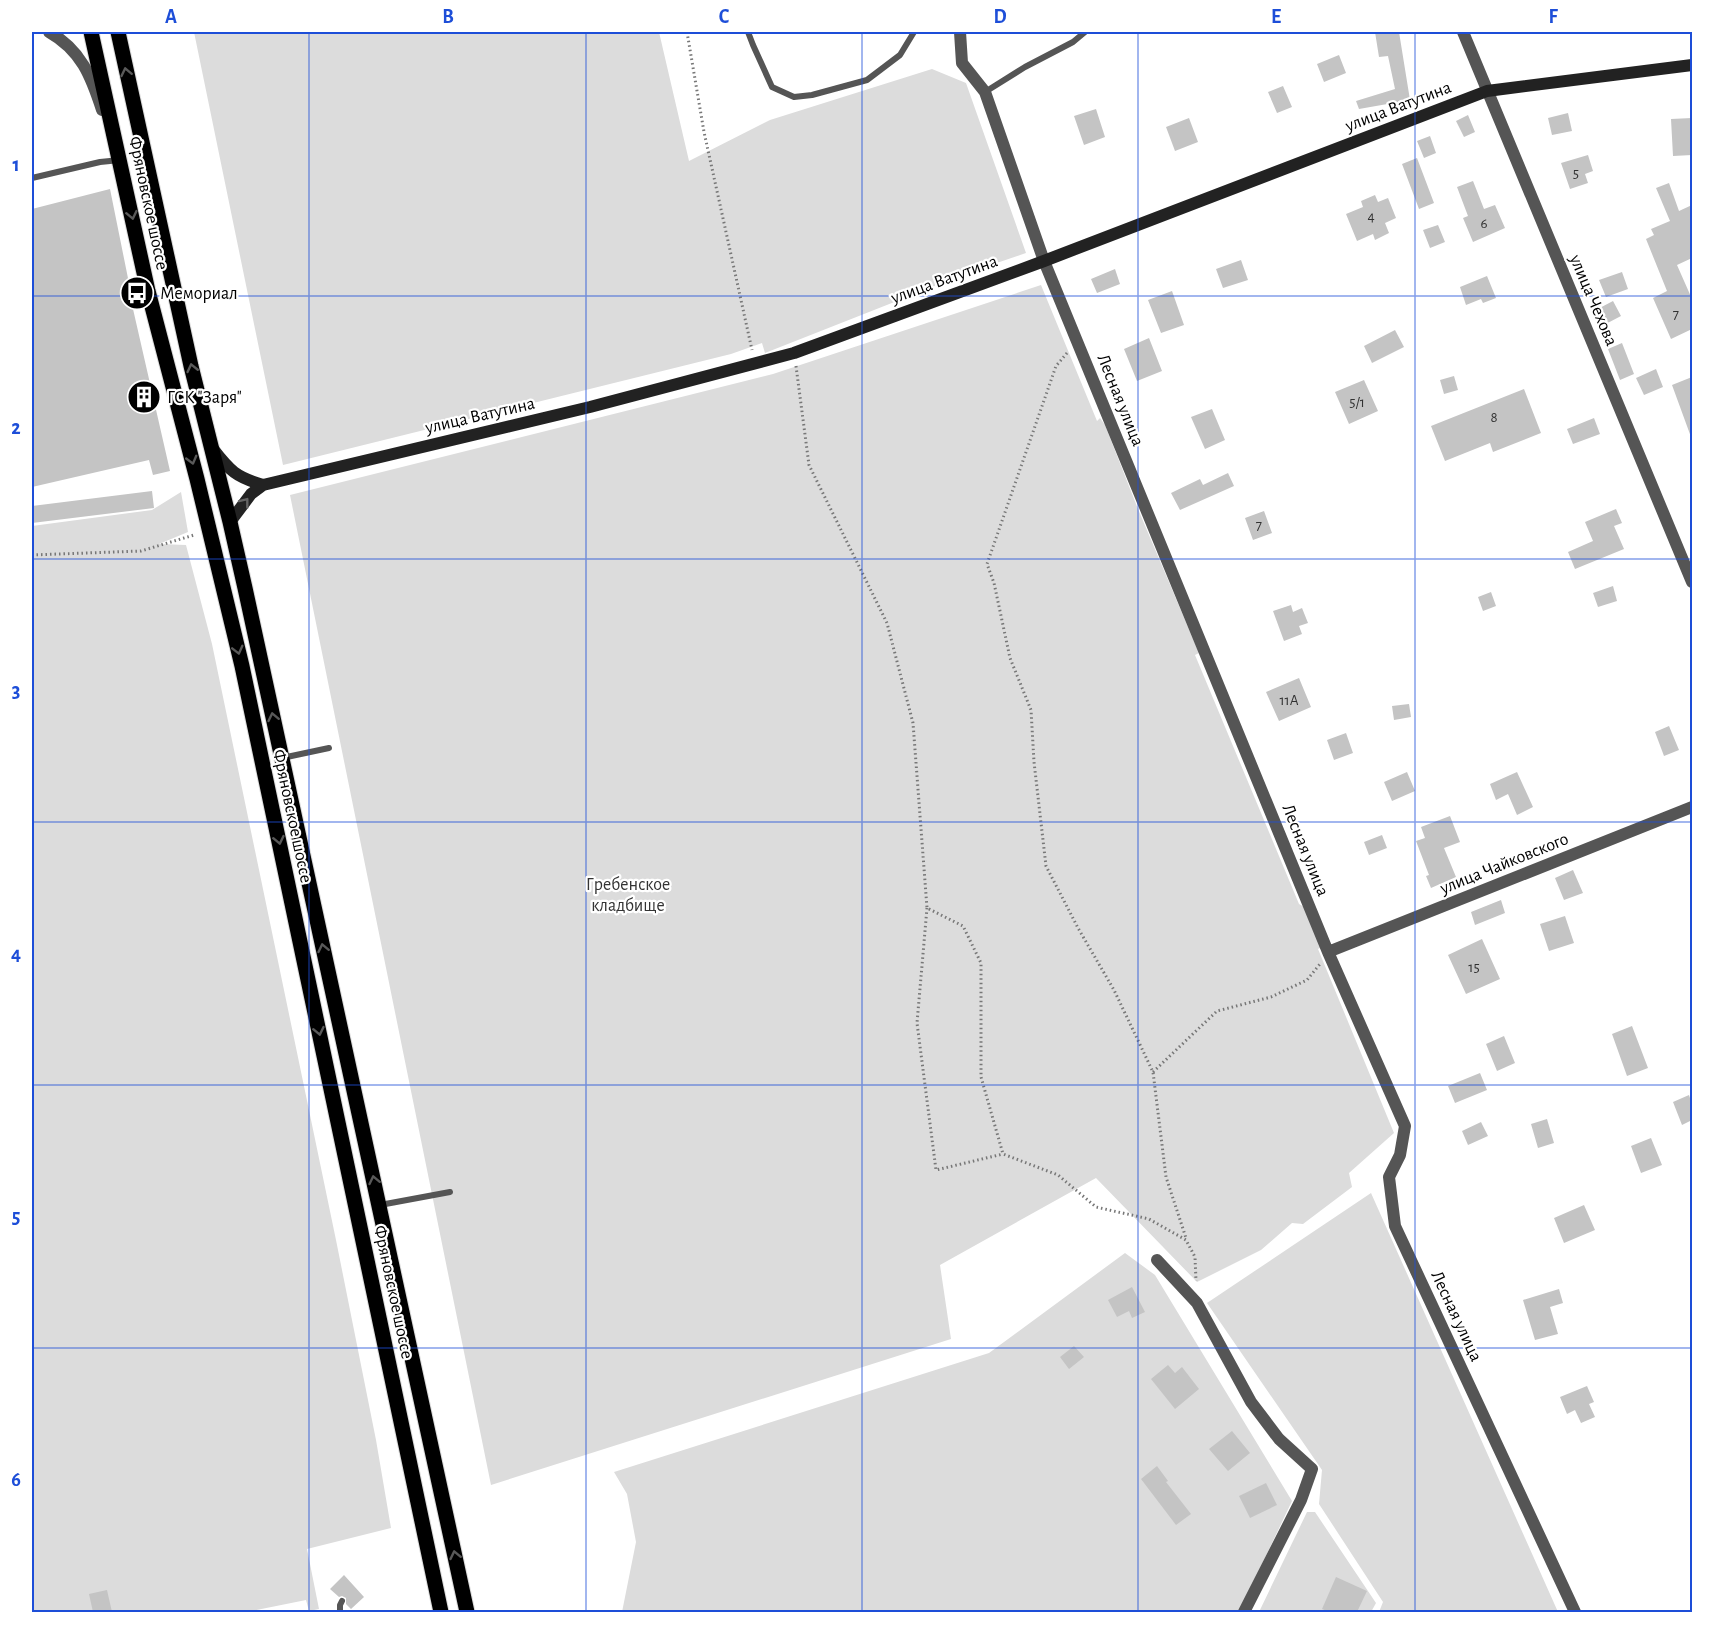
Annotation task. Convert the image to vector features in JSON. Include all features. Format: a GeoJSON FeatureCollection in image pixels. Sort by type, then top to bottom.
{"type":"FeatureCollection","features":[{"type":"Feature","properties":{"kind":"main road","name":"Фряновское шоссе"},"geometry":{"type":"LineString","coordinates":[[92,32],[148,291],[197,479],[242,666],[441,1612]]}},
{"type":"Feature","properties":{"kind":"main road","name":"Фряновское шоссе"},"geometry":{"type":"LineString","coordinates":[[118,32],[179,313],[230,522],[467,1612]]}},
{"type":"Feature","properties":{"kind":"street"},"geometry":{"type":"LineString","coordinates":[[49,32],[63,39],[77,54],[91,76],[120,160]]}},
{"type":"Feature","properties":{"kind":"street","name":"Лесная улица"},"geometry":{"type":"LineString","coordinates":[[960,32],[962,63],[985,92],[1044,261],[1329,952],[1405,1126],[1400,1155],[1389,1177],[1395,1226],[1575,1612]]}},
{"type":"Feature","properties":{"kind":"street","name":"улица Чехова"},"geometry":{"type":"LineString","coordinates":[[1463,32],[1692,582]]}},
{"type":"Feature","properties":{"kind":"street","name":"улица Ватутина"},"geometry":{"type":"LineString","coordinates":[[263,485],[590,407],[794,353],[1044,261],[1487,91],[1692,65]]}},
{"type":"Feature","properties":{"kind":"street"},"geometry":{"type":"LineString","coordinates":[[210,445],[229,470],[248,481],[263,485]]}},
{"type":"Feature","properties":{"kind":"street"},"geometry":{"type":"LineString","coordinates":[[230,522],[251,494],[263,485]]}},
{"type":"Feature","properties":{"kind":"street","name":"улица Чайковского"},"geometry":{"type":"LineString","coordinates":[[1329,952],[1692,807]]}},
{"type":"Feature","properties":{"kind":"street"},"geometry":{"type":"LineString","coordinates":[[1157,1260],[1197,1303],[1251,1402],[1279,1439],[1312,1469],[1301,1500],[1244,1612]]}},
{"type":"Feature","properties":{"kind":"lane"},"geometry":{"type":"LineString","coordinates":[[748,32],[772,87],[794,97],[812,95],[867,80],[900,55],[914,32]]}},
{"type":"Feature","properties":{"kind":"lane"},"geometry":{"type":"LineString","coordinates":[[985,92],[1025,67],[1073,42],[1085,32]]}},
{"type":"Feature","properties":{"kind":"lane"},"geometry":{"type":"LineString","coordinates":[[32,178],[100,162],[120,160]]}},
{"type":"Feature","properties":{"kind":"lane"},"geometry":{"type":"LineString","coordinates":[[282,759],[329,748]]}},
{"type":"Feature","properties":{"kind":"lane"},"geometry":{"type":"LineString","coordinates":[[379,1205],[450,1192]]}},
{"type":"Feature","properties":{"kind":"lane"},"geometry":{"type":"LineString","coordinates":[[340,1612],[342,1600]]}},
{"type":"Feature","properties":{"kind":"path"},"geometry":{"type":"LineString","coordinates":[[687,32],[704,132],[754,363]]}},
{"type":"Feature","properties":{"kind":"path"},"geometry":{"type":"LineString","coordinates":[[1077,342],[1056,366],[987,564],[994,583],[1010,658],[1031,710],[1034,762],[1046,866],[1114,990],[1153,1072],[1166,1177],[1186,1240],[1195,1257],[1197,1303]]}},
{"type":"Feature","properties":{"kind":"path"},"geometry":{"type":"LineString","coordinates":[[794,353],[809,465],[886,623],[913,723],[927,908],[917,1023],[936,1170],[1003,1154],[1058,1175],[1096,1207],[1149,1219],[1186,1240]]}},
{"type":"Feature","properties":{"kind":"path"},"geometry":{"type":"LineString","coordinates":[[32,555],[141,551],[194,535]]}},
{"type":"Feature","properties":{"kind":"path"},"geometry":{"type":"LineString","coordinates":[[927,908],[963,926],[981,963],[981,1077],[1003,1154]]}},
{"type":"Feature","properties":{"kind":"path"},"geometry":{"type":"LineString","coordinates":[[1153,1072],[1217,1011],[1271,997],[1307,980],[1329,952]]}},
{"type":"Feature","properties":{"kind":"green space"},"geometry":{"type":"Polygon","coordinates":[[[194,32],[659,32],[689,161],[770,120],[932,69],[966,83],[1026,253],[935,284],[935,286],[765,353],[762,343],[731,354],[283,465],[194,32]]]}},
{"type":"Feature","properties":{"kind":"green space","name":"Гребенское кладбище"},"geometry":{"type":"Polygon","coordinates":[[[1041,285],[1097,421],[1100,418],[1105,425],[1199,653],[1195,655],[1299,904],[1306,908],[1322,947],[1318,949],[1394,1133],[1349,1173],[1352,1187],[1303,1224],[1292,1223],[1261,1250],[1197,1282],[1096,1178],[940,1265],[951,1339],[491,1485],[290,495],[773,374],[1041,285]]]}},
{"type":"Feature","properties":{"kind":"green space"},"geometry":{"type":"Polygon","coordinates":[[[181,492],[188,532],[159,544],[186,545],[212,644],[336,1240],[391,1528],[307,1549],[319,1609],[309,1611],[306,1600],[246,1612],[32,1612],[32,526],[152,510],[181,492]]]}},
{"type":"Feature","properties":{"kind":"green space"},"geometry":{"type":"Polygon","coordinates":[[[1371,1193],[1558,1612],[1379,1612],[1383,1602],[1319,1504],[1322,1470],[1207,1303],[1371,1193]]]}},
{"type":"Feature","properties":{"kind":"green space"},"geometry":{"type":"Polygon","coordinates":[[[1125,1253],[1155,1275],[1292,1501],[1242,1606],[1237,1612],[622,1612],[636,1542],[627,1494],[614,1472],[989,1353],[1125,1253]]]}},
{"type":"Feature","properties":{"kind":"green space"},"geometry":{"type":"Polygon","coordinates":[[[1307,1512],[1315,1512],[1376,1603],[1371,1612],[1259,1612],[1307,1512]]]}},
{"type":"Feature","properties":{"kind":"building"},"geometry":{"type":"Polygon","coordinates":[[[1375,32],[1399,32],[1410,100],[1359,109],[1356,101],[1395,89],[1388,56],[1379,57],[1375,32]]]}},
{"type":"Feature","properties":{"kind":"building"},"geometry":{"type":"Polygon","coordinates":[[[1339,55],[1346,73],[1324,82],[1317,64],[1339,55]]]}},
{"type":"Feature","properties":{"kind":"building"},"geometry":{"type":"Polygon","coordinates":[[[1283,86],[1292,107],[1277,113],[1268,92],[1283,86]]]}},
{"type":"Feature","properties":{"kind":"building"},"geometry":{"type":"Polygon","coordinates":[[[1096,109],[1105,137],[1084,145],[1074,116],[1096,109]]]}},
{"type":"Feature","properties":{"kind":"building"},"geometry":{"type":"Polygon","coordinates":[[[1568,113],[1572,131],[1552,135],[1548,118],[1568,113]]]}},
{"type":"Feature","properties":{"kind":"building"},"geometry":{"type":"Polygon","coordinates":[[[1468,115],[1475,132],[1464,137],[1456,121],[1468,115]]]}},
{"type":"Feature","properties":{"kind":"building"},"geometry":{"type":"Polygon","coordinates":[[[1189,118],[1198,142],[1175,151],[1166,127],[1189,118]]]}},
{"type":"Feature","properties":{"kind":"building"},"geometry":{"type":"Polygon","coordinates":[[[1692,118],[1692,155],[1673,156],[1671,119],[1692,118]]]}},
{"type":"Feature","properties":{"kind":"building"},"geometry":{"type":"Polygon","coordinates":[[[1430,136],[1436,153],[1424,158],[1417,141],[1430,136]]]}},
{"type":"Feature","properties":{"kind":"building"},"geometry":{"type":"Polygon","coordinates":[[[1588,155],[1593,171],[1585,174],[1588,183],[1570,189],[1561,163],[1588,155]]]}},
{"type":"Feature","properties":{"kind":"building"},"geometry":{"type":"Polygon","coordinates":[[[1417,158],[1434,203],[1419,209],[1402,164],[1417,158]]]}},
{"type":"Feature","properties":{"kind":"building"},"geometry":{"type":"Polygon","coordinates":[[[1473,181],[1484,209],[1495,205],[1505,228],[1473,242],[1463,218],[1468,216],[1457,187],[1473,181]]]}},
{"type":"Feature","properties":{"kind":"building"},"geometry":{"type":"Polygon","coordinates":[[[1669,183],[1679,211],[1692,205],[1692,258],[1677,265],[1692,299],[1692,329],[1671,339],[1653,298],[1667,291],[1646,239],[1654,235],[1651,229],[1670,221],[1656,188],[1669,183]]]}},
{"type":"Feature","properties":{"kind":"building"},"geometry":{"type":"Polygon","coordinates":[[[110,189],[133,309],[170,471],[153,475],[149,460],[32,487],[32,209],[110,189]]]}},
{"type":"Feature","properties":{"kind":"building"},"geometry":{"type":"Polygon","coordinates":[[[1375,195],[1378,202],[1388,198],[1396,218],[1385,223],[1389,233],[1375,240],[1373,234],[1357,241],[1346,214],[1363,207],[1361,201],[1375,195]]]}},
{"type":"Feature","properties":{"kind":"building"},"geometry":{"type":"Polygon","coordinates":[[[1438,225],[1445,242],[1430,248],[1423,230],[1438,225]]]}},
{"type":"Feature","properties":{"kind":"building"},"geometry":{"type":"Polygon","coordinates":[[[1241,260],[1248,280],[1223,288],[1216,269],[1241,260]]]}},
{"type":"Feature","properties":{"kind":"building"},"geometry":{"type":"Polygon","coordinates":[[[1115,269],[1120,284],[1097,293],[1091,279],[1115,269]]]}},
{"type":"Feature","properties":{"kind":"building"},"geometry":{"type":"Polygon","coordinates":[[[1622,272],[1628,289],[1606,297],[1599,280],[1622,272]]]}},
{"type":"Feature","properties":{"kind":"building"},"geometry":{"type":"Polygon","coordinates":[[[1487,276],[1496,298],[1483,303],[1481,299],[1466,305],[1460,287],[1487,276]]]}},
{"type":"Feature","properties":{"kind":"building"},"geometry":{"type":"Polygon","coordinates":[[[1172,291],[1184,325],[1161,333],[1148,300],[1172,291]]]}},
{"type":"Feature","properties":{"kind":"building"},"geometry":{"type":"Polygon","coordinates":[[[1613,301],[1621,316],[1600,327],[1592,312],[1613,301]]]}},
{"type":"Feature","properties":{"kind":"building"},"geometry":{"type":"Polygon","coordinates":[[[1395,330],[1404,347],[1372,363],[1364,346],[1395,330]]]}},
{"type":"Feature","properties":{"kind":"building"},"geometry":{"type":"Polygon","coordinates":[[[1149,338],[1162,371],[1137,381],[1124,349],[1149,338]]]}},
{"type":"Feature","properties":{"kind":"building"},"geometry":{"type":"Polygon","coordinates":[[[1622,343],[1634,374],[1620,380],[1608,349],[1622,343]]]}},
{"type":"Feature","properties":{"kind":"building"},"geometry":{"type":"Polygon","coordinates":[[[1656,369],[1663,387],[1644,395],[1636,378],[1656,369]]]}},
{"type":"Feature","properties":{"kind":"building"},"geometry":{"type":"Polygon","coordinates":[[[1454,376],[1458,390],[1444,394],[1440,380],[1454,376]]]}},
{"type":"Feature","properties":{"kind":"building"},"geometry":{"type":"Polygon","coordinates":[[[1692,377],[1692,437],[1691,437],[1672,385],[1692,377]]]}},
{"type":"Feature","properties":{"kind":"building"},"geometry":{"type":"Polygon","coordinates":[[[1364,380],[1378,411],[1349,424],[1335,392],[1364,380]]]}},
{"type":"Feature","properties":{"kind":"building"},"geometry":{"type":"Polygon","coordinates":[[[1524,389],[1541,433],[1493,452],[1490,443],[1445,461],[1431,426],[1524,389]]]}},
{"type":"Feature","properties":{"kind":"building"},"geometry":{"type":"Polygon","coordinates":[[[1212,409],[1225,440],[1205,449],[1191,417],[1212,409]]]}},
{"type":"Feature","properties":{"kind":"building"},"geometry":{"type":"Polygon","coordinates":[[[1594,418],[1600,434],[1573,444],[1567,429],[1594,418]]]}},
{"type":"Feature","properties":{"kind":"building"},"geometry":{"type":"Polygon","coordinates":[[[1228,473],[1234,486],[1180,510],[1171,493],[1200,479],[1203,485],[1228,473]]]}},
{"type":"Feature","properties":{"kind":"building"},"geometry":{"type":"Polygon","coordinates":[[[152,491],[154,508],[32,523],[32,506],[152,491]]]}},
{"type":"Feature","properties":{"kind":"building"},"geometry":{"type":"Polygon","coordinates":[[[1616,509],[1622,523],[1614,526],[1624,549],[1575,569],[1568,552],[1593,541],[1585,522],[1616,509]]]}},
{"type":"Feature","properties":{"kind":"building"},"geometry":{"type":"Polygon","coordinates":[[[1264,511],[1272,533],[1253,540],[1245,518],[1264,511]]]}},
{"type":"Feature","properties":{"kind":"building"},"geometry":{"type":"Polygon","coordinates":[[[1613,586],[1617,601],[1598,607],[1593,593],[1613,586]]]}},
{"type":"Feature","properties":{"kind":"building"},"geometry":{"type":"Polygon","coordinates":[[[1491,592],[1496,606],[1483,611],[1478,597],[1491,592]]]}},
{"type":"Feature","properties":{"kind":"building"},"geometry":{"type":"Polygon","coordinates":[[[1291,605],[1293,612],[1302,608],[1308,623],[1299,626],[1302,634],[1284,641],[1273,611],[1291,605]]]}},
{"type":"Feature","properties":{"kind":"building"},"geometry":{"type":"Polygon","coordinates":[[[1299,678],[1311,707],[1279,721],[1266,692],[1299,678]]]}},
{"type":"Feature","properties":{"kind":"building"},"geometry":{"type":"Polygon","coordinates":[[[1409,704],[1411,717],[1394,720],[1392,706],[1409,704]]]}},
{"type":"Feature","properties":{"kind":"building"},"geometry":{"type":"Polygon","coordinates":[[[1669,726],[1679,750],[1664,756],[1655,732],[1669,726]]]}},
{"type":"Feature","properties":{"kind":"building"},"geometry":{"type":"Polygon","coordinates":[[[1346,733],[1353,753],[1334,760],[1327,740],[1346,733]]]}},
{"type":"Feature","properties":{"kind":"building"},"geometry":{"type":"Polygon","coordinates":[[[1407,772],[1415,791],[1392,801],[1384,782],[1407,772]]]}},
{"type":"Feature","properties":{"kind":"building"},"geometry":{"type":"Polygon","coordinates":[[[1517,772],[1533,807],[1517,815],[1508,794],[1496,800],[1490,784],[1517,772]]]}},
{"type":"Feature","properties":{"kind":"building"},"geometry":{"type":"Polygon","coordinates":[[[1450,816],[1460,842],[1444,848],[1456,877],[1431,888],[1426,876],[1429,875],[1416,841],[1425,838],[1421,827],[1450,816]]]}},
{"type":"Feature","properties":{"kind":"building"},"geometry":{"type":"Polygon","coordinates":[[[1382,835],[1387,848],[1369,855],[1364,842],[1382,835]]]}},
{"type":"Feature","properties":{"kind":"building"},"geometry":{"type":"Polygon","coordinates":[[[1573,870],[1583,893],[1564,900],[1555,878],[1573,870]]]}},
{"type":"Feature","properties":{"kind":"building"},"geometry":{"type":"Polygon","coordinates":[[[1501,900],[1505,913],[1475,925],[1471,912],[1501,900]]]}},
{"type":"Feature","properties":{"kind":"building"},"geometry":{"type":"Polygon","coordinates":[[[1565,916],[1574,943],[1549,951],[1540,924],[1565,916]]]}},
{"type":"Feature","properties":{"kind":"building"},"geometry":{"type":"Polygon","coordinates":[[[1482,939],[1500,979],[1466,994],[1448,955],[1482,939]]]}},
{"type":"Feature","properties":{"kind":"building"},"geometry":{"type":"Polygon","coordinates":[[[1632,1026],[1648,1068],[1627,1076],[1612,1034],[1632,1026]]]}},
{"type":"Feature","properties":{"kind":"building"},"geometry":{"type":"Polygon","coordinates":[[[1504,1036],[1515,1063],[1497,1071],[1486,1044],[1504,1036]]]}},
{"type":"Feature","properties":{"kind":"building"},"geometry":{"type":"Polygon","coordinates":[[[1480,1073],[1487,1090],[1455,1103],[1448,1086],[1480,1073]]]}},
{"type":"Feature","properties":{"kind":"building"},"geometry":{"type":"Polygon","coordinates":[[[1689,1095],[1692,1104],[1692,1120],[1682,1125],[1673,1102],[1689,1095]]]}},
{"type":"Feature","properties":{"kind":"building"},"geometry":{"type":"Polygon","coordinates":[[[1547,1119],[1554,1143],[1538,1148],[1531,1124],[1547,1119]]]}},
{"type":"Feature","properties":{"kind":"building"},"geometry":{"type":"Polygon","coordinates":[[[1481,1122],[1488,1136],[1468,1145],[1462,1131],[1481,1122]]]}},
{"type":"Feature","properties":{"kind":"building"},"geometry":{"type":"Polygon","coordinates":[[[1651,1138],[1662,1165],[1641,1173],[1631,1146],[1651,1138]]]}},
{"type":"Feature","properties":{"kind":"building"},"geometry":{"type":"Polygon","coordinates":[[[1584,1205],[1595,1230],[1564,1243],[1554,1218],[1584,1205]]]}},
{"type":"Feature","properties":{"kind":"building"},"geometry":{"type":"Polygon","coordinates":[[[1132,1287],[1145,1312],[1132,1318],[1129,1311],[1117,1317],[1108,1300],[1132,1287]]]}},
{"type":"Feature","properties":{"kind":"building"},"geometry":{"type":"Polygon","coordinates":[[[1559,1289],[1563,1303],[1550,1307],[1558,1334],[1535,1340],[1523,1300],[1559,1289]]]}},
{"type":"Feature","properties":{"kind":"building"},"geometry":{"type":"Polygon","coordinates":[[[1074,1346],[1084,1357],[1069,1369],[1060,1357],[1074,1346]]]}},
{"type":"Feature","properties":{"kind":"building"},"geometry":{"type":"Polygon","coordinates":[[[1168,1365],[1175,1373],[1182,1367],[1199,1389],[1175,1409],[1151,1379],[1168,1365]]]}},
{"type":"Feature","properties":{"kind":"building"},"geometry":{"type":"Polygon","coordinates":[[[1587,1386],[1594,1402],[1589,1404],[1595,1417],[1581,1423],[1575,1410],[1567,1414],[1560,1397],[1587,1386]]]}},
{"type":"Feature","properties":{"kind":"building"},"geometry":{"type":"Polygon","coordinates":[[[1232,1431],[1250,1453],[1228,1471],[1209,1449],[1232,1431]]]}},
{"type":"Feature","properties":{"kind":"building"},"geometry":{"type":"Polygon","coordinates":[[[1157,1466],[1168,1481],[1166,1482],[1191,1514],[1176,1525],[1141,1479],[1157,1466]]]}},
{"type":"Feature","properties":{"kind":"building"},"geometry":{"type":"Polygon","coordinates":[[[1266,1483],[1277,1505],[1250,1518],[1239,1496],[1266,1483]]]}},
{"type":"Feature","properties":{"kind":"building"},"geometry":{"type":"Polygon","coordinates":[[[344,1575],[364,1597],[351,1609],[346,1604],[346,1598],[339,1597],[330,1589],[344,1575]]]}},
{"type":"Feature","properties":{"kind":"building"},"geometry":{"type":"Polygon","coordinates":[[[1336,1577],[1367,1591],[1357,1612],[1329,1612],[1322,1609],[1336,1577]]]}},
{"type":"Feature","properties":{"kind":"building"},"geometry":{"type":"Polygon","coordinates":[[[107,1590],[112,1612],[93,1612],[89,1594],[107,1590]]]}},
{"type":"Feature","properties":{"kind":"place","name":"Мемориал"},"geometry":{"type":"Point","coordinates":[137,293]}},
{"type":"Feature","properties":{"kind":"place","name":"ГСК \"Заря\""},"geometry":{"type":"Point","coordinates":[144,397]}}]}
